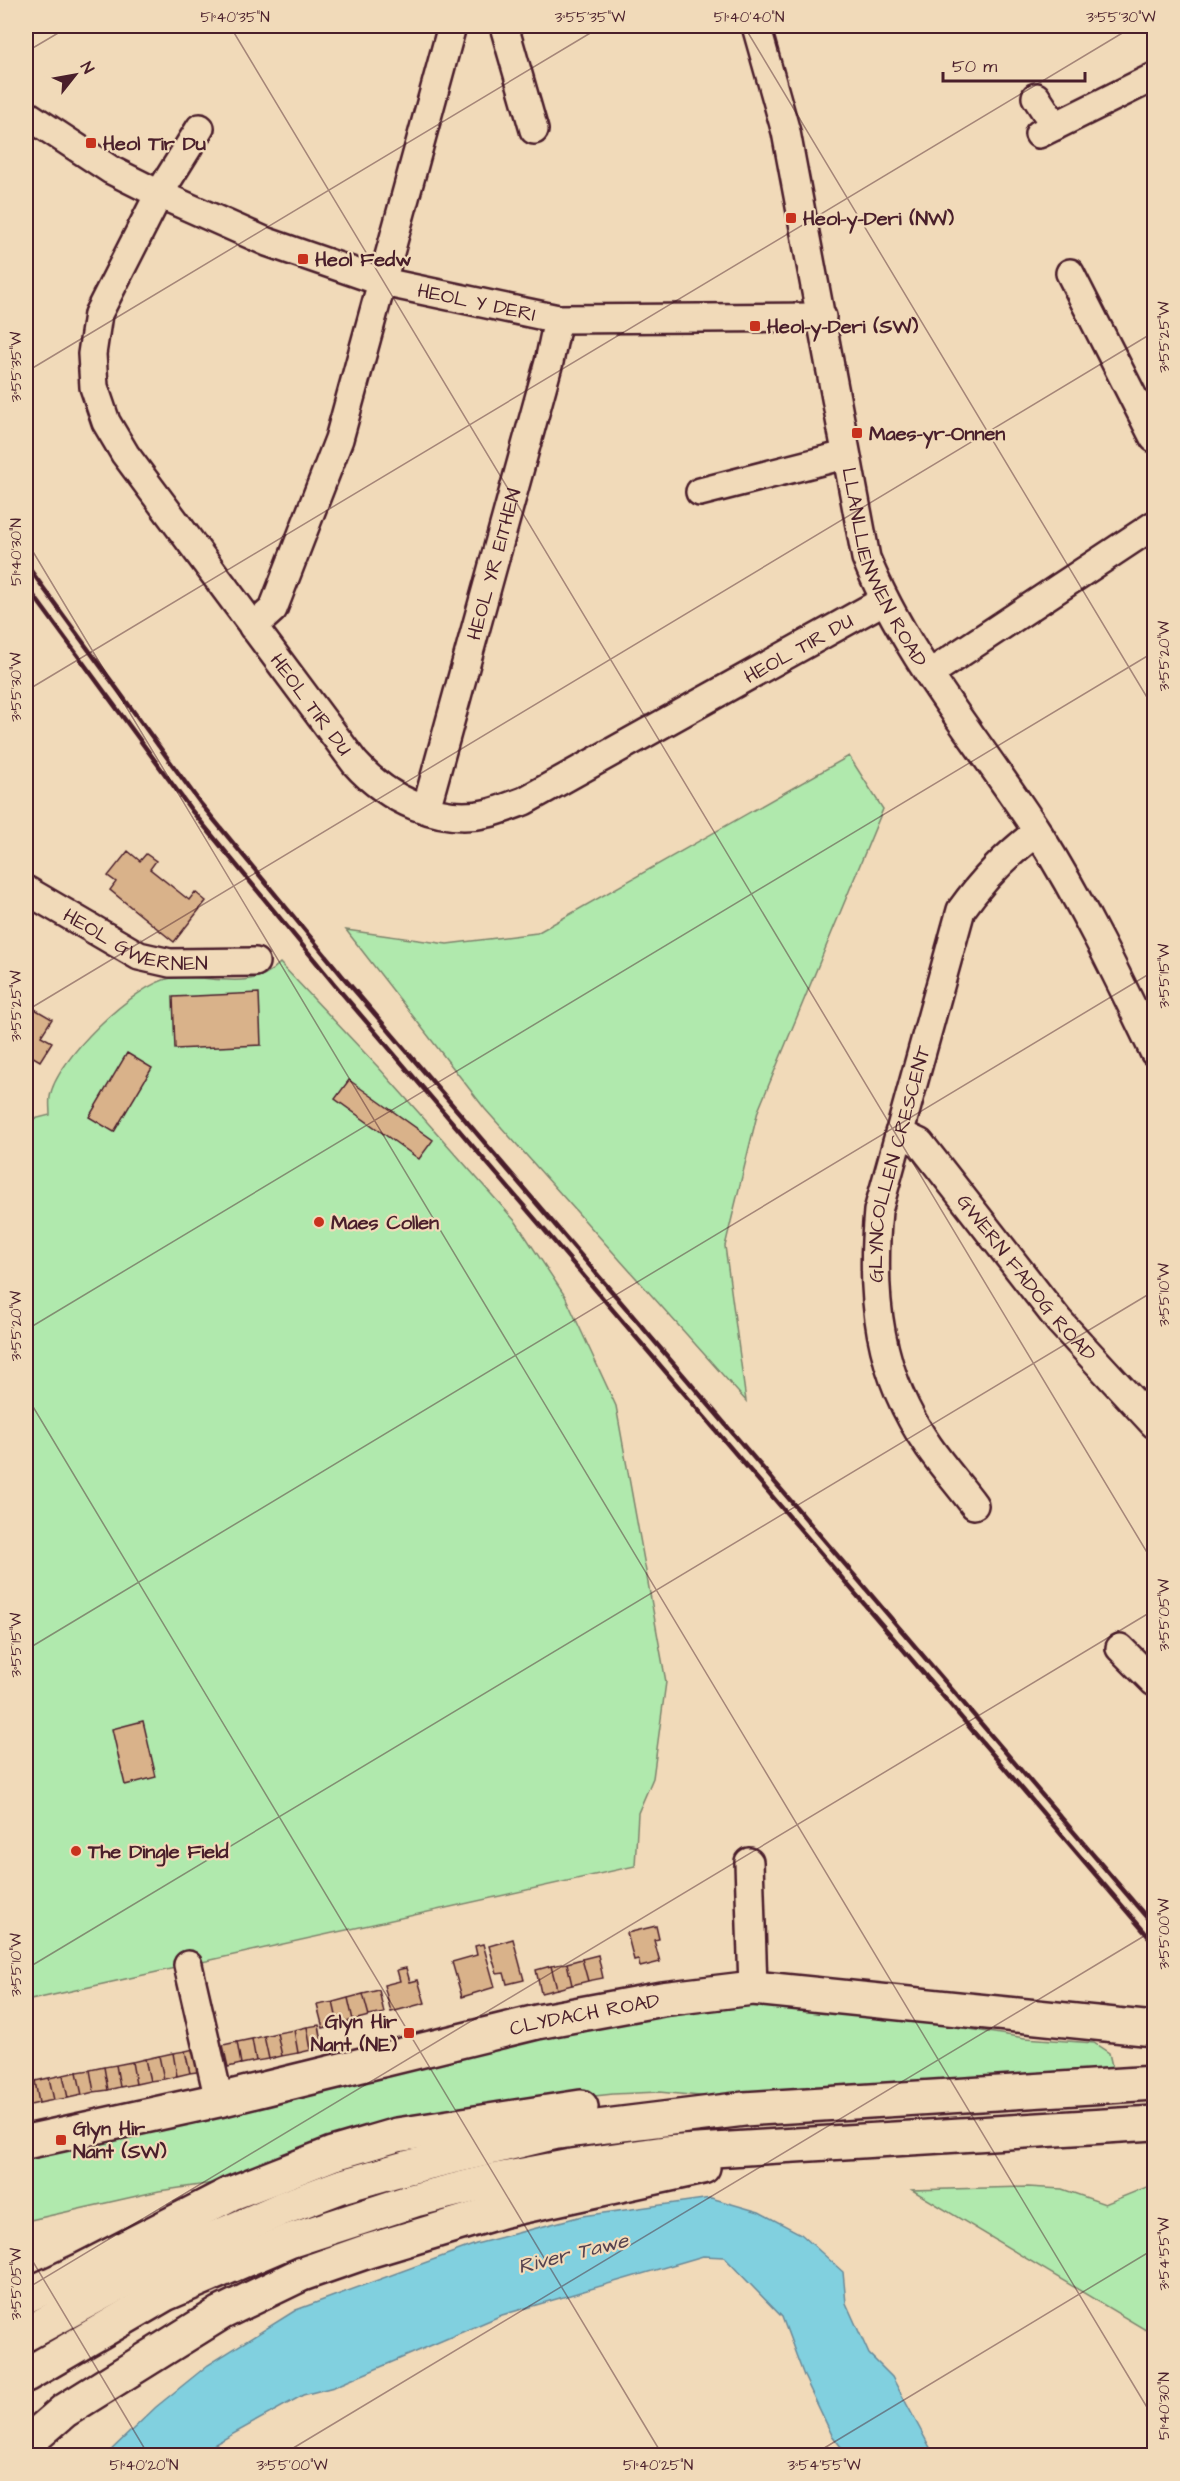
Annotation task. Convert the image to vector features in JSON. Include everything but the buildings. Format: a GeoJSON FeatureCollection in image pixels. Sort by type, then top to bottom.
{"type":"FeatureCollection","features":[{"type":"Feature","properties":{"kind":"main road","name":"CLYDACH ROAD"},"geometry":{"type":"LineString","coordinates":[[26,2142],[219,2100],[537,2022],[662,1999],[753,1988],[1155,2029]]}},
{"type":"Feature","properties":{"kind":"main road"},"geometry":{"type":"LineString","coordinates":[[26,2334],[161,2261],[221,2233],[342,2187],[405,2168],[557,2132],[744,2109],[1155,2083]]}},
{"type":"Feature","properties":{"kind":"main road"},"geometry":{"type":"LineString","coordinates":[[26,2296],[230,2194],[332,2154],[397,2135],[564,2108],[634,2101],[744,2109]]}},
{"type":"Feature","properties":{"kind":"main road"},"geometry":{"type":"LineString","coordinates":[[26,2375],[165,2295],[289,2241],[415,2200],[571,2166],[665,2153],[1155,2123]]}},
{"type":"Feature","properties":{"kind":"main road"},"geometry":{"type":"LineString","coordinates":[[26,2445],[64,2411],[221,2313],[302,2274],[368,2250],[501,2211],[822,2142]]}},
{"type":"Feature","properties":{"kind":"street"},"geometry":{"type":"LineString","coordinates":[[253,627],[273,609],[339,439],[452,26]]}},
{"type":"Feature","properties":{"kind":"street"},"geometry":{"type":"LineString","coordinates":[[504,26],[534,130]]}},
{"type":"Feature","properties":{"kind":"street","name":"LLANLLIENWEN ROAD"},"geometry":{"type":"LineString","coordinates":[[756,26],[786,132],[866,558],[883,602],[929,674],[1037,832],[1103,944],[1155,1052]]}},
{"type":"Feature","properties":{"kind":"street"},"geometry":{"type":"LineString","coordinates":[[1036,97],[1047,130],[1155,76]]}},
{"type":"Feature","properties":{"kind":"street","name":"HEOL Y DERI"},"geometry":{"type":"LineString","coordinates":[[26,114],[111,170],[159,194],[267,242],[383,282],[558,318],[822,317]]}},
{"type":"Feature","properties":{"kind":"street","name":"HEOL TIR DU"},"geometry":{"type":"LineString","coordinates":[[200,128],[159,194],[98,314],[92,354],[93,387],[106,422],[125,454],[355,763],[374,783],[398,799],[454,816],[487,813],[525,801],[883,602]]}},
{"type":"Feature","properties":{"kind":"street"},"geometry":{"type":"LineString","coordinates":[[1070,272],[1155,438]]}},
{"type":"Feature","properties":{"kind":"street","name":"HEOL YR EITHEN"},"geometry":{"type":"LineString","coordinates":[[426,809],[543,385],[558,318]]}},
{"type":"Feature","properties":{"kind":"street"},"geometry":{"type":"LineString","coordinates":[[700,492],[845,455]]}},
{"type":"Feature","properties":{"kind":"street"},"geometry":{"type":"LineString","coordinates":[[929,674],[1155,525]]}},
{"type":"Feature","properties":{"kind":"street","name":"GLYNCOLLEN CRESCENT"},"geometry":{"type":"LineString","coordinates":[[974,1505],[929,1446],[908,1411],[893,1379],[882,1342],[875,1305],[874,1256],[878,1211],[961,910],[981,882],[1008,853],[1037,832]]}},
{"type":"Feature","properties":{"kind":"street","name":"HEOL GWERNEN"},"geometry":{"type":"LineString","coordinates":[[26,890],[139,956],[170,963],[255,962]]}},
{"type":"Feature","properties":{"kind":"street","name":"GWERN FADOG ROAD"},"geometry":{"type":"LineString","coordinates":[[899,1133],[921,1143],[1059,1321],[1155,1424]]}},
{"type":"Feature","properties":{"kind":"street"},"geometry":{"type":"LineString","coordinates":[[1120,1648],[1155,1682]]}},
{"type":"Feature","properties":{"kind":"street"},"geometry":{"type":"LineString","coordinates":[[749,1862],[753,1988]]}},
{"type":"Feature","properties":{"kind":"street"},"geometry":{"type":"LineString","coordinates":[[188,1965],[219,2100]]}},
{"type":"Feature","properties":{"kind":"green space"},"geometry":{"type":"Polygon","coordinates":[[[849,756],[883,809],[758,1111],[725,1246],[746,1401],[485,1109],[346,930],[447,944],[537,933],[849,756]]]}},
{"type":"Feature","properties":{"kind":"green space"},"geometry":{"type":"Polygon","coordinates":[[[280,963],[379,1068],[516,1222],[565,1296],[616,1406],[666,1682],[653,1778],[638,1813],[635,1866],[26,2001],[26,1121],[50,1115],[50,1097],[55,1082],[66,1064],[98,1026],[137,994],[155,983],[171,978],[242,980],[256,978],[280,963]]]}},
{"type":"Feature","properties":{"kind":"green space"},"geometry":{"type":"Polygon","coordinates":[[[730,2003],[846,2009],[1025,2038],[1094,2043],[1109,2053],[1112,2066],[1107,2075],[731,2099],[659,2092],[613,2094],[476,2109],[254,2177],[159,2191],[26,2221],[26,2159],[207,2119],[608,2021],[730,2003]]]}},
{"type":"Feature","properties":{"kind":"green space"},"geometry":{"type":"Polygon","coordinates":[[[1154,2184],[1154,2335],[912,2190],[1028,2187],[1062,2189],[1105,2204],[1154,2184]]]}},
{"type":"Feature","properties":{"kind":"water","name":"River Tawe"},"geometry":{"type":"Polygon","coordinates":[[[711,2198],[759,2212],[801,2234],[843,2272],[846,2303],[869,2354],[892,2377],[934,2455],[847,2455],[832,2435],[804,2376],[782,2317],[724,2257],[703,2256],[502,2315],[334,2387],[303,2395],[215,2444],[208,2455],[106,2455],[156,2407],[208,2365],[296,2310],[476,2244],[582,2216],[711,2198]]]}},
{"type":"Feature","properties":{"kind":"railway"},"geometry":{"type":"LineString","coordinates":[[26,564],[201,804],[344,978],[1154,1926]]}},
{"type":"Feature","properties":{"kind":"railway"},"geometry":{"type":"LineString","coordinates":[[26,585],[192,811],[335,985],[1154,1943]]}},
{"type":"Feature","properties":{"kind":"place","name":"Heol Tir Du"},"geometry":{"type":"Point","coordinates":[91,143]}},
{"type":"Feature","properties":{"kind":"place","name":"Heol-y-Deri (NW)"},"geometry":{"type":"Point","coordinates":[791,218]}},
{"type":"Feature","properties":{"kind":"place","name":"Heol Fedw"},"geometry":{"type":"Point","coordinates":[303,259]}},
{"type":"Feature","properties":{"kind":"place","name":"Heol-y-Deri (SW)"},"geometry":{"type":"Point","coordinates":[755,326]}},
{"type":"Feature","properties":{"kind":"place","name":"Maes-yr-Onnen"},"geometry":{"type":"Point","coordinates":[857,433]}},
{"type":"Feature","properties":{"kind":"place","name":"Maes Collen"},"geometry":{"type":"Point","coordinates":[319,1222]}},
{"type":"Feature","properties":{"kind":"place","name":"The Dingle Field"},"geometry":{"type":"Point","coordinates":[76,1851]}},
{"type":"Feature","properties":{"kind":"place","name":"Glyn Hir Nant (NE)"},"geometry":{"type":"Point","coordinates":[409,2033]}},
{"type":"Feature","properties":{"kind":"place","name":"Glyn Hir Nant (SW)"},"geometry":{"type":"Point","coordinates":[61,2140]}}]}
